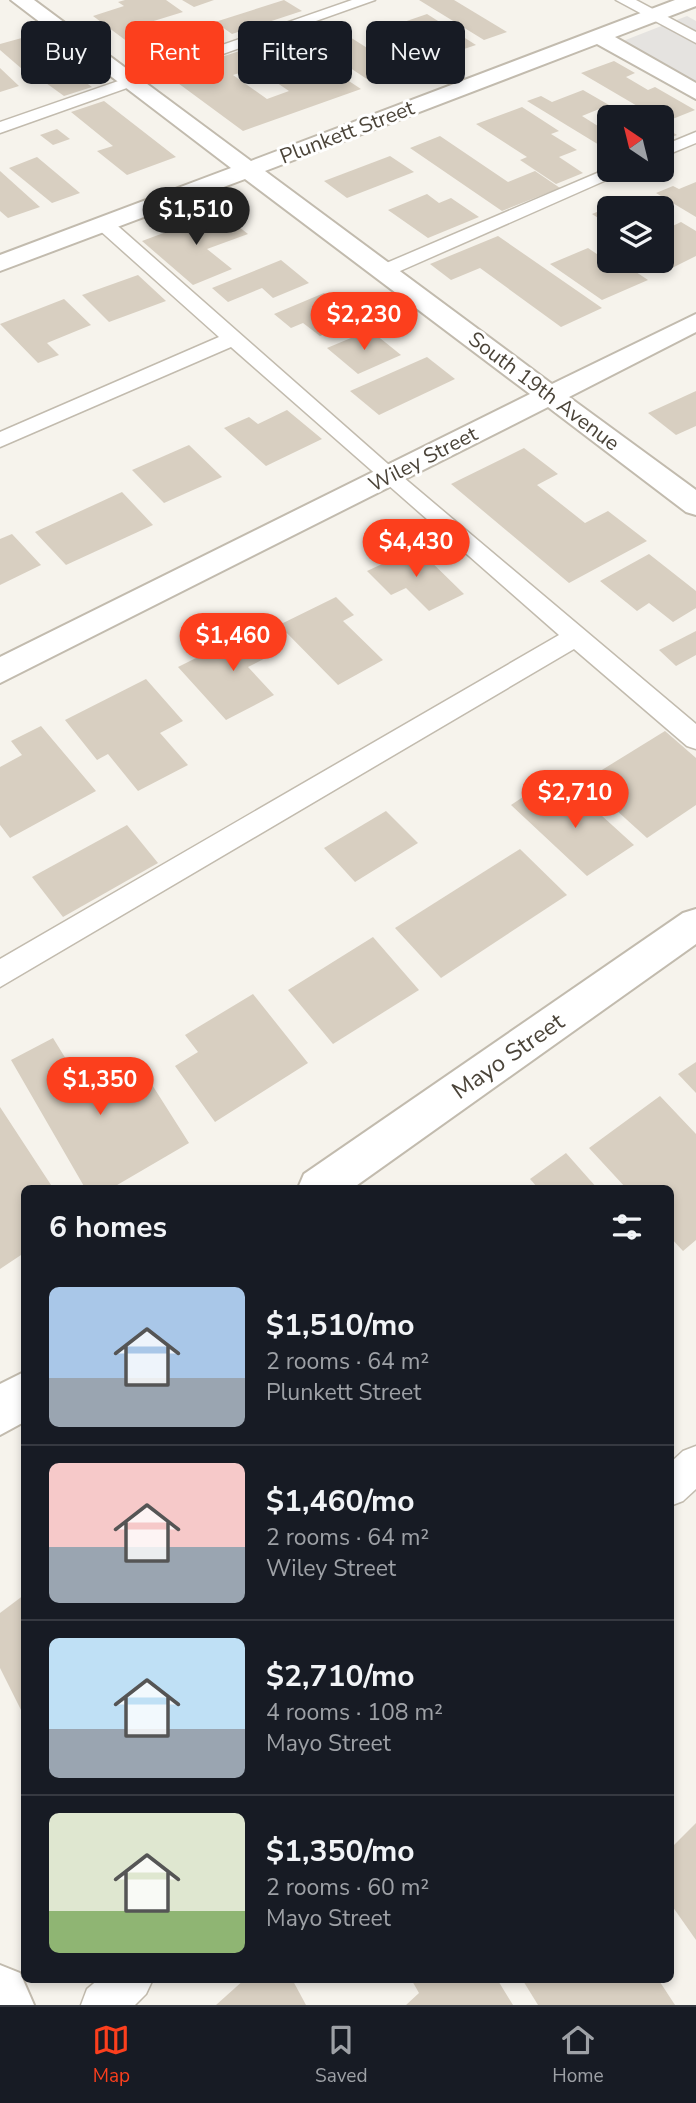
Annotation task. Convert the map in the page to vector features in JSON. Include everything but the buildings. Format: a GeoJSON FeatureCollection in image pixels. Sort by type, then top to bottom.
{"type":"FeatureCollection","features":[{"type":"Feature","properties":{"kind":"street","name":"Plunkett Street"},"geometry":{"type":"LineString","coordinates":[[0,264],[693,0]]}},
{"type":"Feature","properties":{"kind":"street","name":"South 19th Avenue"},"geometry":{"type":"LineString","coordinates":[[26,4],[125,78]]}},
{"type":"Feature","properties":{"kind":"street"},"geometry":{"type":"LineString","coordinates":[[599,36],[696,92]]}},
{"type":"Feature","properties":{"kind":"street","name":"South 19th Avenue"},"geometry":{"type":"LineString","coordinates":[[132,84],[696,505]]}},
{"type":"Feature","properties":{"kind":"street","name":"Wiley Street"},"geometry":{"type":"LineString","coordinates":[[0,671],[696,322]]}},
{"type":"Feature","properties":{"kind":"street","name":"Mayo Street"},"geometry":{"type":"LineString","coordinates":[[323,1185],[696,924]]}},
{"type":"Feature","properties":{"kind":"street"},"geometry":{"type":"LineString","coordinates":[[0,1412],[21,1397]]}},
{"type":"Feature","properties":{"kind":"street"},"geometry":{"type":"LineString","coordinates":[[0,1993],[6,2005]]}},
{"type":"Feature","properties":{"kind":"lane"},"geometry":{"type":"LineString","coordinates":[[224,50],[367,0]]}},
{"type":"Feature","properties":{"kind":"lane"},"geometry":{"type":"LineString","coordinates":[[624,0],[696,38]]}},
{"type":"Feature","properties":{"kind":"lane"},"geometry":{"type":"LineString","coordinates":[[0,128],[128,84]]}},
{"type":"Feature","properties":{"kind":"lane"},"geometry":{"type":"LineString","coordinates":[[674,147],[696,137]]}},
{"type":"Feature","properties":{"kind":"lane"},"geometry":{"type":"LineString","coordinates":[[384,271],[597,180]]}},
{"type":"Feature","properties":{"kind":"lane"},"geometry":{"type":"LineString","coordinates":[[104,224],[389,477],[696,739]]}},
{"type":"Feature","properties":{"kind":"lane"},"geometry":{"type":"LineString","coordinates":[[0,440],[235,338]]}},
{"type":"Feature","properties":{"kind":"lane"},"geometry":{"type":"LineString","coordinates":[[0,974],[575,638]]}},
{"type":"Feature","properties":{"kind":"lane"},"geometry":{"type":"LineString","coordinates":[[674,1484],[696,1464]]}},
{"type":"Feature","properties":{"kind":"lane"},"geometry":{"type":"LineString","coordinates":[[103,2005],[127,1983]]}},
{"type":"Feature","properties":{"kind":"shaded area"},"geometry":{"type":"Polygon","coordinates":[[[687,16],[696,21],[696,101],[605,48],[687,16]]]}}]}
